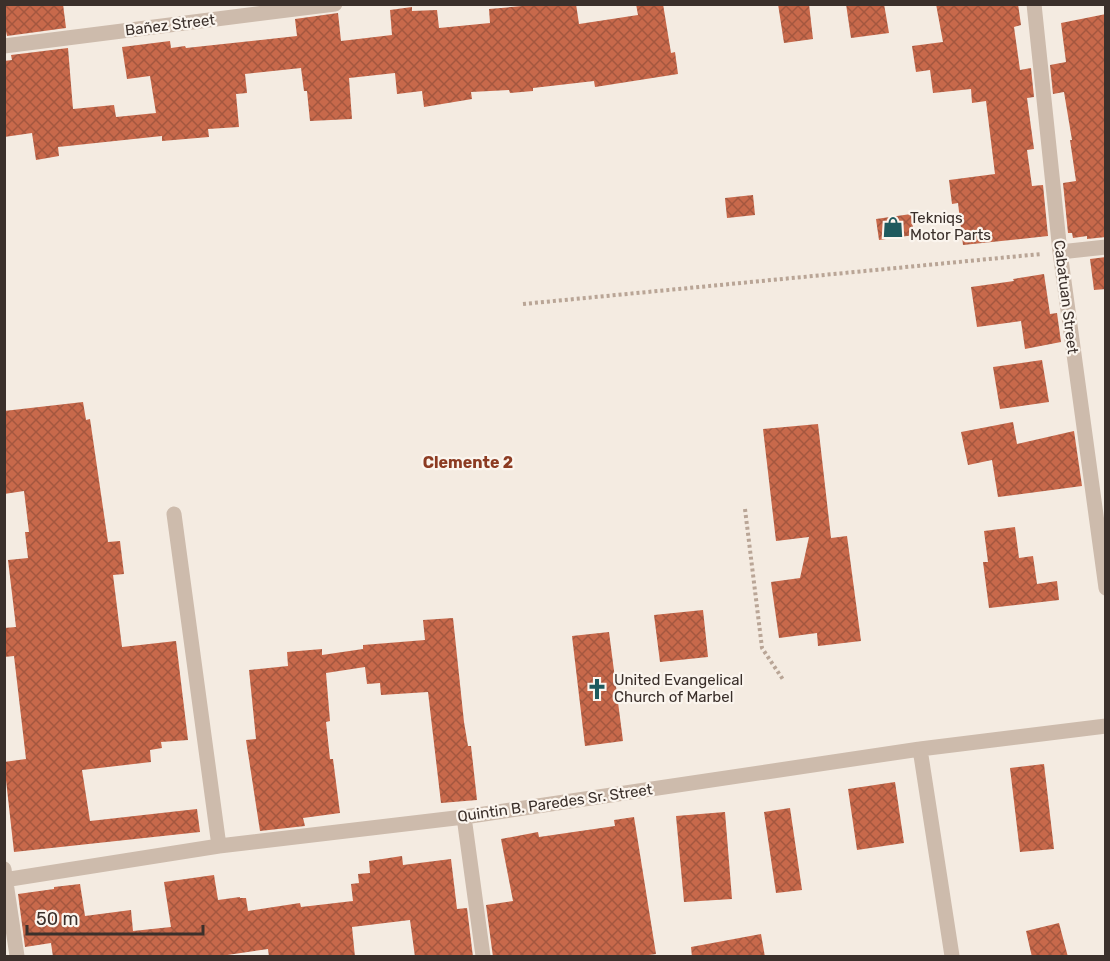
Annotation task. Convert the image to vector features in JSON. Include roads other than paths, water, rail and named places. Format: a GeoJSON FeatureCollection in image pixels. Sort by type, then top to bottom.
{"type":"FeatureCollection","features":[{"type":"Feature","properties":{"kind":"street","name":"Bañez Street"},"geometry":{"type":"LineString","coordinates":[[4,46],[335,4]]}},
{"type":"Feature","properties":{"kind":"street","name":"Cabatuan Street"},"geometry":{"type":"LineString","coordinates":[[1034,4],[1060,252],[1106,588]]}},
{"type":"Feature","properties":{"kind":"street"},"geometry":{"type":"LineString","coordinates":[[1060,252],[1106,247]]}},
{"type":"Feature","properties":{"kind":"street"},"geometry":{"type":"LineString","coordinates":[[174,514],[219,846]]}},
{"type":"Feature","properties":{"kind":"street","name":"Quintin B. Paredes Sr. Street"},"geometry":{"type":"LineString","coordinates":[[5,876],[219,846],[464,817],[920,749],[1106,726]]}},
{"type":"Feature","properties":{"kind":"street"},"geometry":{"type":"LineString","coordinates":[[920,749],[952,957]]}},
{"type":"Feature","properties":{"kind":"street"},"geometry":{"type":"LineString","coordinates":[[464,817],[483,957]]}},
{"type":"Feature","properties":{"kind":"street"},"geometry":{"type":"LineString","coordinates":[[5,876],[17,957]]}},
{"type":"Feature","properties":{"kind":"place","name":"Tekniqs Motor Parts"},"geometry":{"type":"Point","coordinates":[893,227]}},
{"type":"Feature","properties":{"kind":"place","name":"United Evangelical Church of Marbel"},"geometry":{"type":"Point","coordinates":[597,689]}},
{"type":"Feature","properties":{"kind":"district","name":"Clemente 2"},"geometry":{"type":"Point","coordinates":[468,462]}}]}
